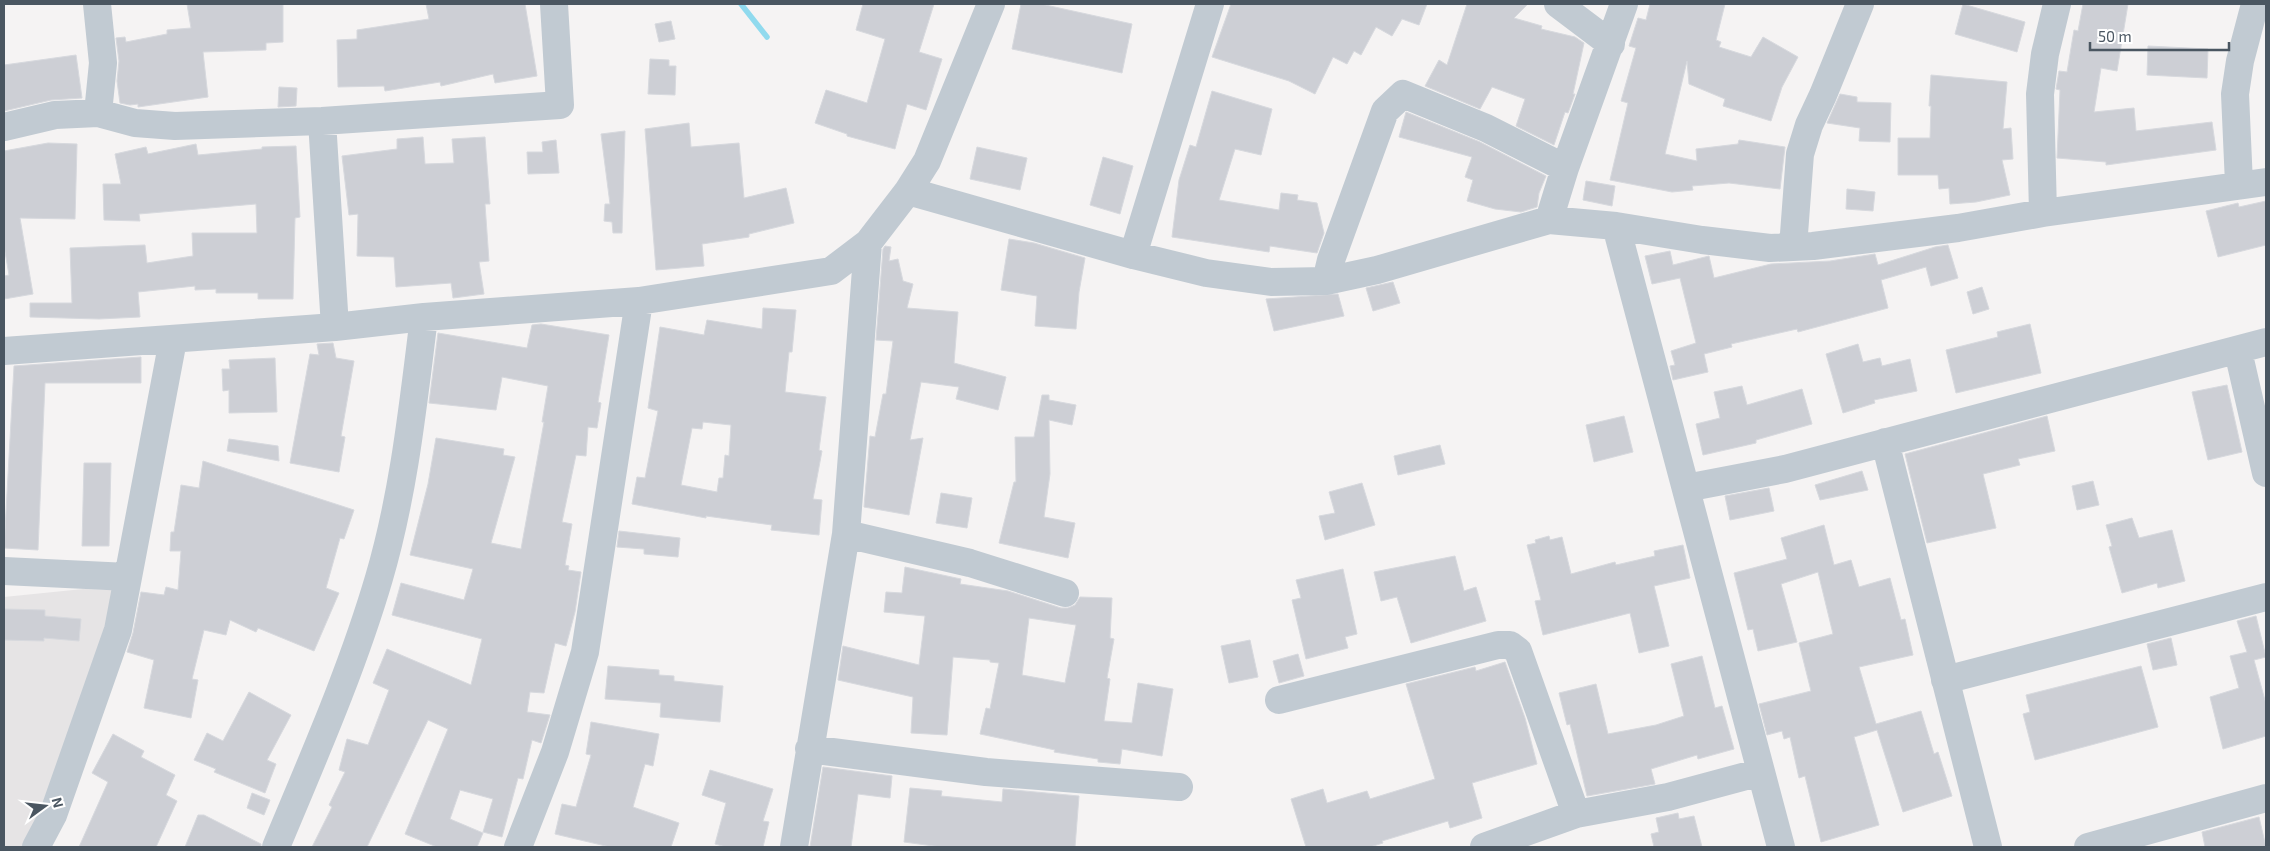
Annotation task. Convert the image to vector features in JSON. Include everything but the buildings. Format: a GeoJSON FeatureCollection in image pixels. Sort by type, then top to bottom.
{"type":"FeatureCollection","features":[{"type":"Feature","properties":{"kind":"street"},"geometry":{"type":"LineString","coordinates":[[97,4],[103,63],[98,113]]}},
{"type":"Feature","properties":{"kind":"street"},"geometry":{"type":"LineString","coordinates":[[4,127],[55,116],[98,113],[135,123],[175,126],[322,121],[560,105],[554,4]]}},
{"type":"Feature","properties":{"kind":"street"},"geometry":{"type":"LineString","coordinates":[[4,351],[173,340],[335,327],[424,317],[639,301],[832,271],[868,243],[908,191],[927,161],[991,4]]}},
{"type":"Feature","properties":{"kind":"street"},"geometry":{"type":"LineString","coordinates":[[1133,255],[1209,4]]}},
{"type":"Feature","properties":{"kind":"street"},"geometry":{"type":"LineString","coordinates":[[1558,4],[1610,44]]}},
{"type":"Feature","properties":{"kind":"street"},"geometry":{"type":"LineString","coordinates":[[1549,220],[1565,168],[1624,4]]}},
{"type":"Feature","properties":{"kind":"street"},"geometry":{"type":"LineString","coordinates":[[1793,247],[1800,154],[1809,125],[1824,95],[1860,4]]}},
{"type":"Feature","properties":{"kind":"street"},"geometry":{"type":"LineString","coordinates":[[2042,213],[2040,94],[2045,54],[2057,4]]}},
{"type":"Feature","properties":{"kind":"street"},"geometry":{"type":"LineString","coordinates":[[2239,184],[2235,94],[2240,61],[2255,4]]}},
{"type":"Feature","properties":{"kind":"street"},"geometry":{"type":"LineString","coordinates":[[1326,281],[1331,260],[1385,111],[1403,94],[1486,128],[1565,168]]}},
{"type":"Feature","properties":{"kind":"street"},"geometry":{"type":"LineString","coordinates":[[322,121],[335,327]]}},
{"type":"Feature","properties":{"kind":"street"},"geometry":{"type":"LineString","coordinates":[[908,191],[1133,255],[1206,273],[1271,282],[1326,281],[1377,270],[1549,220],[1616,226],[1702,240],[1770,248],[1813,246],[1958,228],[2042,213],[2239,184],[2266,182]]}},
{"type":"Feature","properties":{"kind":"street"},"geometry":{"type":"LineString","coordinates":[[1616,226],[1781,847]]}},
{"type":"Feature","properties":{"kind":"street"},"geometry":{"type":"LineString","coordinates":[[794,847],[846,534],[868,243]]}},
{"type":"Feature","properties":{"kind":"street"},"geometry":{"type":"LineString","coordinates":[[518,847],[555,752],[585,652],[639,301]]}},
{"type":"Feature","properties":{"kind":"street"},"geometry":{"type":"LineString","coordinates":[[276,847],[351,664],[379,576],[405,466],[424,317]]}},
{"type":"Feature","properties":{"kind":"street"},"geometry":{"type":"LineString","coordinates":[[36,847],[53,815],[118,630],[173,340]]}},
{"type":"Feature","properties":{"kind":"street"},"geometry":{"type":"LineString","coordinates":[[1686,488],[1785,468],[2238,351],[2266,342]]}},
{"type":"Feature","properties":{"kind":"street"},"geometry":{"type":"LineString","coordinates":[[2238,351],[2266,473]]}},
{"type":"Feature","properties":{"kind":"street"},"geometry":{"type":"LineString","coordinates":[[1885,442],[1988,847]]}},
{"type":"Feature","properties":{"kind":"street"},"geometry":{"type":"LineString","coordinates":[[846,534],[970,563],[1064,593]]}},
{"type":"Feature","properties":{"kind":"street"},"geometry":{"type":"LineString","coordinates":[[4,572],[128,577]]}},
{"type":"Feature","properties":{"kind":"street"},"geometry":{"type":"LineString","coordinates":[[1945,680],[2266,597]]}},
{"type":"Feature","properties":{"kind":"street"},"geometry":{"type":"LineString","coordinates":[[1279,700],[1498,645],[1510,644],[1518,651],[1576,814]]}},
{"type":"Feature","properties":{"kind":"street"},"geometry":{"type":"LineString","coordinates":[[809,749],[986,772],[1179,787]]}},
{"type":"Feature","properties":{"kind":"street"},"geometry":{"type":"LineString","coordinates":[[1484,847],[1576,814],[1668,797],[1761,772]]}},
{"type":"Feature","properties":{"kind":"street"},"geometry":{"type":"LineString","coordinates":[[2088,847],[2266,798]]}},
{"type":"Feature","properties":{"kind":"shaded area"},"geometry":{"type":"Polygon","coordinates":[[[83,589],[120,590],[29,841],[26,847],[4,847],[4,597],[83,589]]]}},
{"type":"Feature","properties":{"kind":"waterway"},"geometry":{"type":"LineString","coordinates":[[741,4],[767,37]]}}]}
